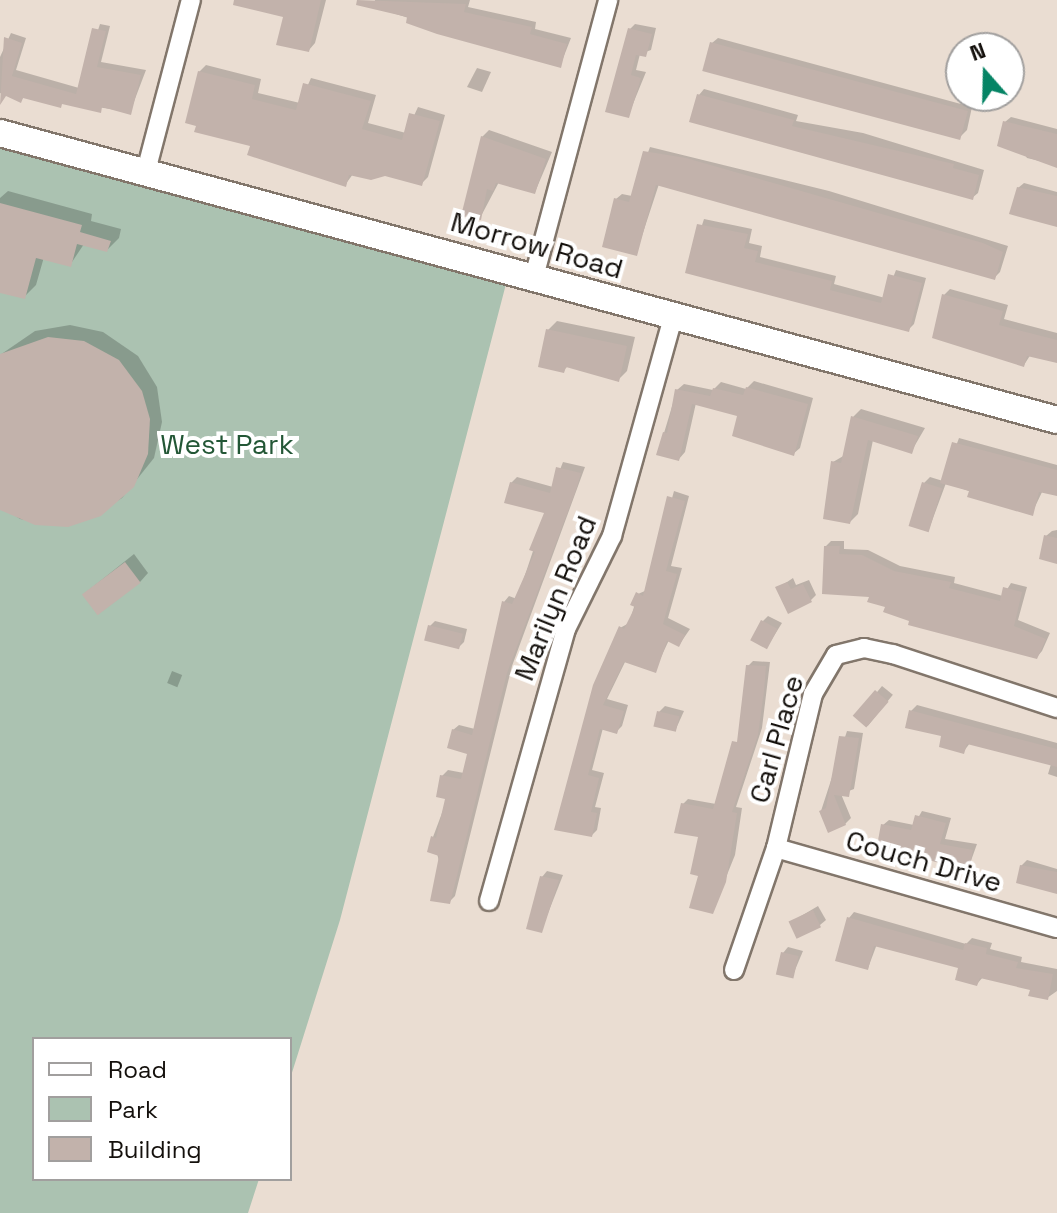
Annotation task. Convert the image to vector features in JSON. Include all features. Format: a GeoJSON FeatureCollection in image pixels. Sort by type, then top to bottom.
{"type":"FeatureCollection","features":[{"type":"Feature","properties":{"kind":"street"},"geometry":{"type":"LineString","coordinates":[[146,171],[191,0]]}},
{"type":"Feature","properties":{"kind":"street"},"geometry":{"type":"LineString","coordinates":[[534,277],[605,1]]}},
{"type":"Feature","properties":{"kind":"street","name":"Morrow Road"},"geometry":{"type":"LineString","coordinates":[[0,133],[1057,420]]}},
{"type":"Feature","properties":{"kind":"street","name":"Marilyn Road"},"geometry":{"type":"LineString","coordinates":[[489,901],[566,629],[612,536],[673,317]]}},
{"type":"Feature","properties":{"kind":"street","name":"Carl Place"},"geometry":{"type":"LineString","coordinates":[[734,970],[776,848],[813,694],[836,655],[864,648],[893,654],[1057,708]]}},
{"type":"Feature","properties":{"kind":"street","name":"Couch Drive"},"geometry":{"type":"LineString","coordinates":[[776,848],[1057,928]]}},
{"type":"Feature","properties":{"kind":"green space","name":"West Park"},"geometry":{"type":"Polygon","coordinates":[[[0,147],[506,284],[340,920],[292,1073],[292,1037],[32,1037],[32,1181],[258,1181],[248,1213],[0,1213],[0,147]]]}},
{"type":"Feature","properties":{"kind":"building"},"geometry":{"type":"Polygon","coordinates":[[[234,0],[321,0],[309,52],[276,45],[283,17],[233,5],[234,0]]]}},
{"type":"Feature","properties":{"kind":"building"},"geometry":{"type":"Polygon","coordinates":[[[357,0],[466,4],[464,12],[532,27],[530,34],[567,44],[561,68],[437,34],[406,23],[407,17],[356,5],[357,0]]]}},
{"type":"Feature","properties":{"kind":"building"},"geometry":{"type":"Polygon","coordinates":[[[92,28],[106,31],[97,67],[141,75],[131,115],[102,107],[101,113],[62,104],[61,108],[23,98],[21,103],[6,96],[0,105],[4,37],[22,43],[12,76],[76,94],[92,28]]]}},
{"type":"Feature","properties":{"kind":"building"},"geometry":{"type":"Polygon","coordinates":[[[628,28],[652,34],[646,57],[636,55],[631,75],[641,78],[629,118],[605,112],[628,28]]]}},
{"type":"Feature","properties":{"kind":"building"},"geometry":{"type":"Polygon","coordinates":[[[710,42],[945,105],[945,112],[968,112],[960,140],[702,71],[710,42]]]}},
{"type":"Feature","properties":{"kind":"building"},"geometry":{"type":"Polygon","coordinates":[[[198,71],[255,85],[252,99],[296,110],[303,83],[371,101],[362,129],[402,140],[409,113],[440,121],[422,186],[385,176],[371,180],[349,175],[346,187],[247,155],[250,146],[194,132],[196,126],[185,123],[198,71]]]}},
{"type":"Feature","properties":{"kind":"building"},"geometry":{"type":"Polygon","coordinates":[[[697,94],[794,120],[792,126],[954,164],[953,168],[979,175],[973,200],[689,122],[697,94]]]}},
{"type":"Feature","properties":{"kind":"building"},"geometry":{"type":"Polygon","coordinates":[[[1003,121],[1057,134],[1057,168],[997,146],[1003,121]]]}},
{"type":"Feature","properties":{"kind":"building"},"geometry":{"type":"Polygon","coordinates":[[[481,136],[546,159],[535,194],[496,183],[493,191],[487,189],[481,220],[461,216],[481,136]]]}},
{"type":"Feature","properties":{"kind":"building"},"geometry":{"type":"Polygon","coordinates":[[[643,151],[686,158],[983,243],[1003,252],[995,280],[656,185],[637,256],[602,247],[614,198],[629,202],[643,151]]]}},
{"type":"Feature","properties":{"kind":"building"},"geometry":{"type":"Polygon","coordinates":[[[1017,187],[1057,196],[1057,227],[1009,214],[1017,187]]]}},
{"type":"Feature","properties":{"kind":"building"},"geometry":{"type":"Polygon","coordinates":[[[0,203],[82,225],[80,232],[111,241],[107,252],[77,244],[71,267],[36,258],[25,299],[0,293],[0,203]]]}},
{"type":"Feature","properties":{"kind":"building"},"geometry":{"type":"Polygon","coordinates":[[[697,224],[748,234],[744,248],[758,251],[755,262],[832,281],[830,290],[881,303],[888,274],[922,283],[909,332],[685,273],[697,224]]]}},
{"type":"Feature","properties":{"kind":"building"},"geometry":{"type":"Polygon","coordinates":[[[942,294],[1003,311],[999,325],[1057,340],[1057,363],[1027,356],[1024,367],[932,338],[942,294]]]}},
{"type":"Feature","properties":{"kind":"building"},"geometry":{"type":"Polygon","coordinates":[[[546,329],[627,346],[619,382],[566,367],[564,373],[538,367],[546,329]]]}},
{"type":"Feature","properties":{"kind":"building"},"geometry":{"type":"Polygon","coordinates":[[[48,337],[84,341],[119,360],[142,391],[150,419],[148,454],[134,487],[101,516],[68,527],[35,525],[0,510],[0,354],[48,337]]]}},
{"type":"Feature","properties":{"kind":"building"},"geometry":{"type":"Polygon","coordinates":[[[746,387],[808,404],[794,456],[732,436],[737,416],[692,404],[679,461],[656,455],[663,432],[667,433],[675,389],[710,396],[713,388],[743,395],[746,387]]]}},
{"type":"Feature","properties":{"kind":"building"},"geometry":{"type":"Polygon","coordinates":[[[851,416],[918,436],[912,454],[868,440],[850,524],[823,519],[831,461],[841,463],[851,416]]]}},
{"type":"Feature","properties":{"kind":"building"},"geometry":{"type":"Polygon","coordinates":[[[952,442],[1057,470],[1057,496],[1039,492],[1033,516],[967,497],[969,491],[940,483],[952,442]]]}},
{"type":"Feature","properties":{"kind":"building"},"geometry":{"type":"Polygon","coordinates":[[[556,467],[581,473],[507,673],[450,904],[430,901],[439,856],[427,852],[431,836],[436,838],[445,799],[436,797],[440,775],[461,779],[467,754],[447,748],[452,729],[472,735],[502,601],[512,604],[535,552],[529,550],[544,513],[504,503],[510,482],[550,493],[556,467]]]}},
{"type":"Feature","properties":{"kind":"building"},"geometry":{"type":"Polygon","coordinates":[[[922,482],[942,488],[929,532],[909,526],[922,482]]]}},
{"type":"Feature","properties":{"kind":"building"},"geometry":{"type":"Polygon","coordinates":[[[667,496],[685,501],[666,571],[677,574],[663,624],[685,635],[679,647],[667,641],[656,673],[624,662],[603,705],[624,711],[617,734],[600,729],[588,775],[599,778],[591,812],[597,813],[592,837],[554,830],[593,685],[619,626],[624,629],[635,607],[630,605],[636,592],[643,596],[667,496]]]}},
{"type":"Feature","properties":{"kind":"building"},"geometry":{"type":"Polygon","coordinates":[[[1044,535],[1057,538],[1057,564],[1039,559],[1044,535]]]}},
{"type":"Feature","properties":{"kind":"building"},"geometry":{"type":"Polygon","coordinates":[[[824,546],[840,546],[839,554],[862,555],[894,571],[951,582],[949,588],[1000,601],[1003,587],[1022,592],[1014,626],[1046,639],[1037,659],[908,625],[909,621],[883,612],[885,607],[867,602],[869,597],[822,594],[824,546]]]}},
{"type":"Feature","properties":{"kind":"building"},"geometry":{"type":"Polygon","coordinates":[[[125,562],[141,583],[98,615],[82,594],[125,562]]]}},
{"type":"Feature","properties":{"kind":"building"},"geometry":{"type":"Polygon","coordinates":[[[787,582],[791,589],[803,584],[812,602],[788,614],[775,587],[787,582]]]}},
{"type":"Feature","properties":{"kind":"building"},"geometry":{"type":"Polygon","coordinates":[[[761,620],[778,629],[767,649],[750,640],[761,620]]]}},
{"type":"Feature","properties":{"kind":"building"},"geometry":{"type":"Polygon","coordinates":[[[428,625],[463,634],[459,649],[424,641],[428,625]]]}},
{"type":"Feature","properties":{"kind":"building"},"geometry":{"type":"Polygon","coordinates":[[[746,665],[766,666],[764,691],[758,735],[732,812],[737,813],[726,882],[713,914],[689,908],[698,876],[690,874],[698,837],[674,833],[681,803],[713,809],[732,741],[737,742],[746,665]]]}},
{"type":"Feature","properties":{"kind":"building"},"geometry":{"type":"Polygon","coordinates":[[[875,690],[889,702],[866,727],[853,716],[875,690]]]}},
{"type":"Feature","properties":{"kind":"building"},"geometry":{"type":"Polygon","coordinates":[[[909,710],[1057,749],[1057,767],[967,744],[964,754],[939,747],[941,736],[905,728],[909,710]]]}},
{"type":"Feature","properties":{"kind":"building"},"geometry":{"type":"Polygon","coordinates":[[[657,711],[679,716],[676,732],[653,727],[657,711]]]}},
{"type":"Feature","properties":{"kind":"building"},"geometry":{"type":"Polygon","coordinates":[[[839,736],[859,738],[849,797],[834,795],[846,825],[828,833],[819,811],[826,808],[839,736]]]}},
{"type":"Feature","properties":{"kind":"building"},"geometry":{"type":"Polygon","coordinates":[[[915,815],[946,823],[940,844],[973,850],[969,871],[877,846],[881,824],[911,830],[915,815]]]}},
{"type":"Feature","properties":{"kind":"building"},"geometry":{"type":"Polygon","coordinates":[[[1020,865],[1057,872],[1057,894],[1016,883],[1020,865]]]}},
{"type":"Feature","properties":{"kind":"building"},"geometry":{"type":"Polygon","coordinates":[[[540,876],[559,880],[542,933],[526,929],[540,876]]]}},
{"type":"Feature","properties":{"kind":"building"},"geometry":{"type":"Polygon","coordinates":[[[813,910],[821,927],[797,939],[789,921],[813,910]]]}},
{"type":"Feature","properties":{"kind":"building"},"geometry":{"type":"Polygon","coordinates":[[[847,917],[963,950],[965,943],[987,948],[986,954],[1018,962],[1016,968],[1053,974],[1048,1000],[1028,996],[1030,990],[980,978],[977,986],[955,980],[958,968],[874,946],[868,970],[835,961],[847,917]]]}},
{"type":"Feature","properties":{"kind":"building"},"geometry":{"type":"Polygon","coordinates":[[[781,952],[799,956],[793,978],[776,974],[781,952]]]}}]}
